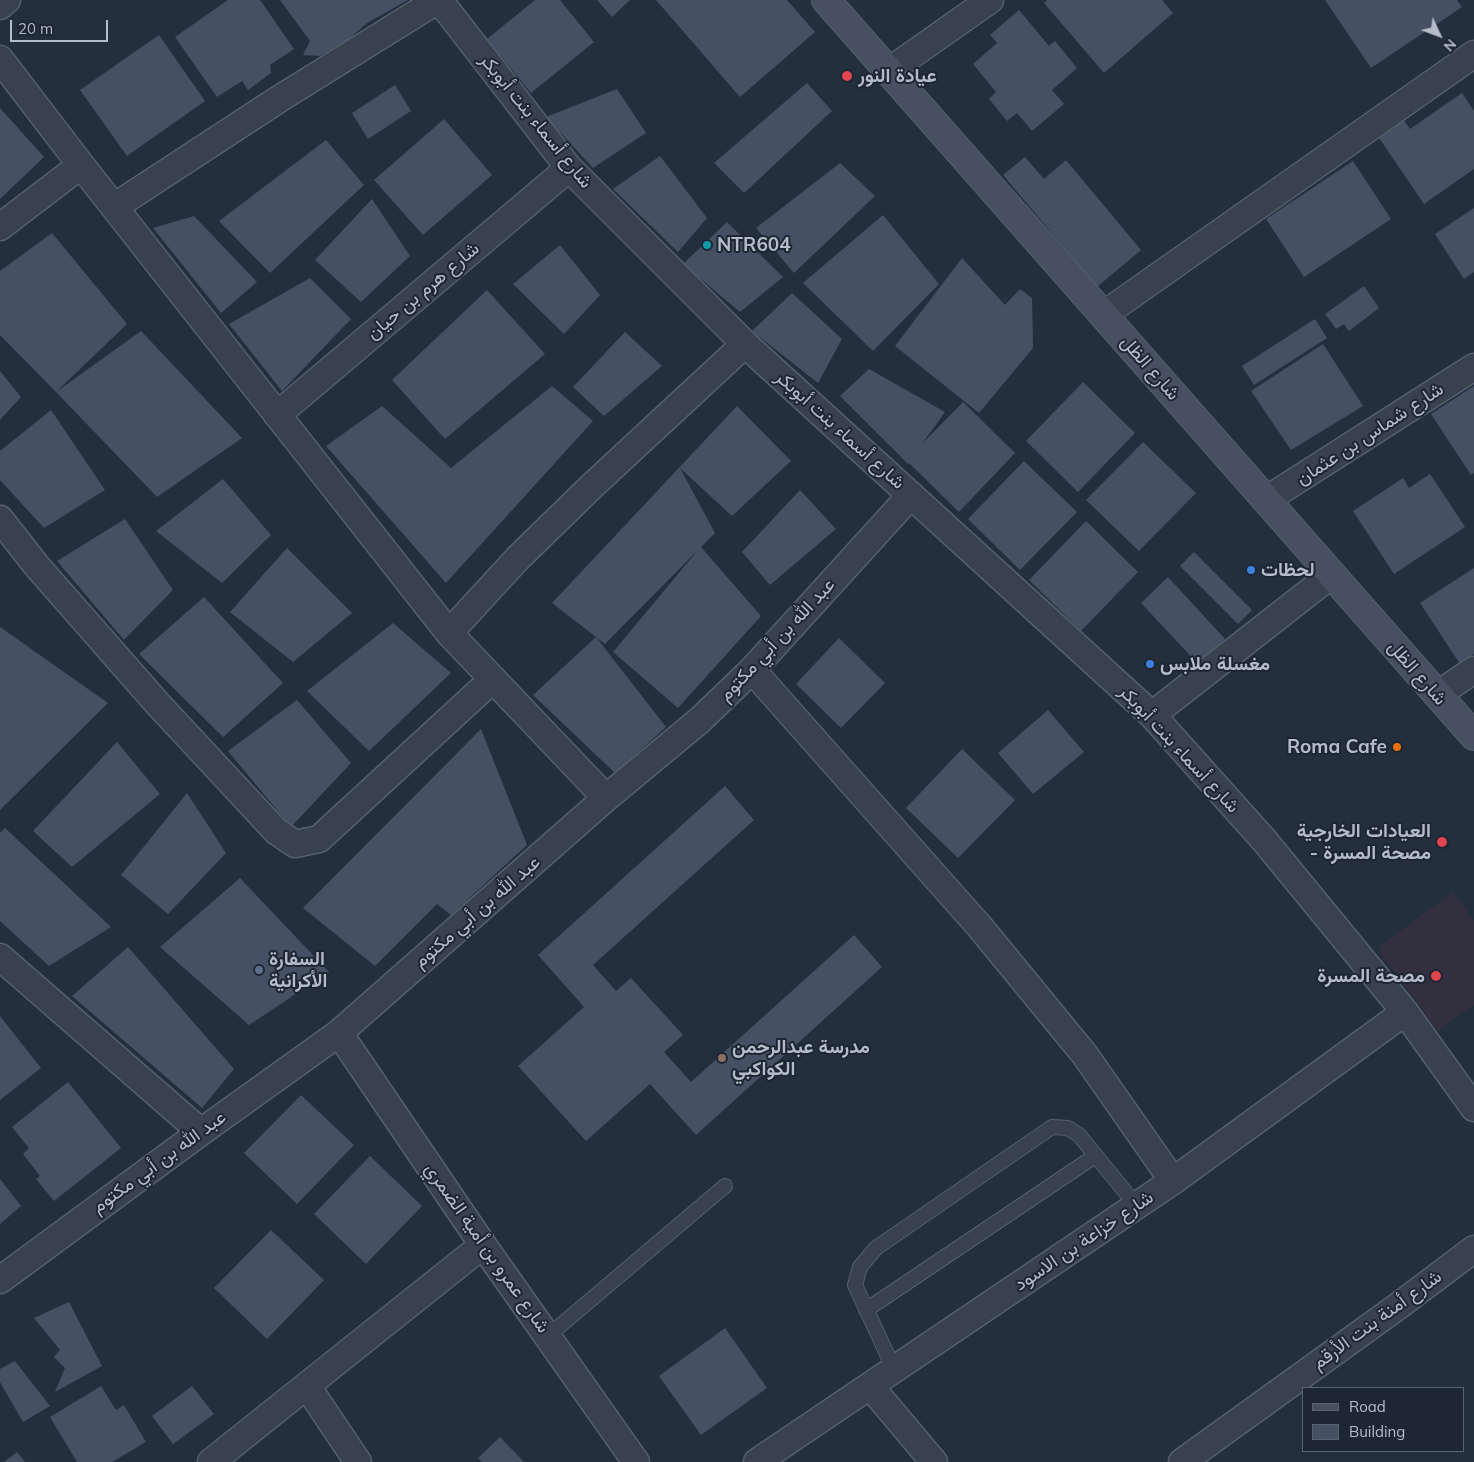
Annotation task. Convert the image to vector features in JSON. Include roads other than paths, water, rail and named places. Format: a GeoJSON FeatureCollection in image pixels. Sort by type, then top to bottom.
{"type":"FeatureCollection","features":[{"type":"Feature","properties":{"kind":"street"},"geometry":{"type":"LineString","coordinates":[[0,6],[7,0]]}},
{"type":"Feature","properties":{"kind":"street"},"geometry":{"type":"LineString","coordinates":[[114,207],[279,99],[439,0]]}},
{"type":"Feature","properties":{"kind":"street","name":"شارع أسماء بنت أبوبكر"},"geometry":{"type":"LineString","coordinates":[[439,0],[569,168],[745,344],[1152,715],[1264,840],[1405,1012],[1474,1108]]}},
{"type":"Feature","properties":{"kind":"street","name":"شارع الظل"},"geometry":{"type":"LineString","coordinates":[[826,0],[1474,736]]}},
{"type":"Feature","properties":{"kind":"street"},"geometry":{"type":"LineString","coordinates":[[889,71],[990,0]]}},
{"type":"Feature","properties":{"kind":"street"},"geometry":{"type":"LineString","coordinates":[[1103,315],[1474,54]]}},
{"type":"Feature","properties":{"kind":"street"},"geometry":{"type":"LineString","coordinates":[[0,59],[81,165],[449,632],[606,798]]}},
{"type":"Feature","properties":{"kind":"street"},"geometry":{"type":"LineString","coordinates":[[0,227],[81,165]]}},
{"type":"Feature","properties":{"kind":"street","name":"شارع هرم بن حيان"},"geometry":{"type":"LineString","coordinates":[[277,415],[569,168]]}},
{"type":"Feature","properties":{"kind":"street"},"geometry":{"type":"LineString","coordinates":[[449,632],[518,558],[593,485],[745,344]]}},
{"type":"Feature","properties":{"kind":"street","name":"شارع شماس بن عثمان"},"geometry":{"type":"LineString","coordinates":[[1266,500],[1474,366]]}},
{"type":"Feature","properties":{"kind":"street","name":"عبد الله بن أبي مكتوم"},"geometry":{"type":"LineString","coordinates":[[0,1280],[339,1033],[606,798],[700,720],[752,670],[911,495]]}},
{"type":"Feature","properties":{"kind":"street"},"geometry":{"type":"LineString","coordinates":[[0,519],[36,566],[157,703],[276,831],[295,844],[318,839],[493,680]]}},
{"type":"Feature","properties":{"kind":"street"},"geometry":{"type":"LineString","coordinates":[[1152,715],[1332,575]]}},
{"type":"Feature","properties":{"kind":"street"},"geometry":{"type":"LineString","coordinates":[[752,670],[986,935],[1085,1055],[1173,1181]]}},
{"type":"Feature","properties":{"kind":"street"},"geometry":{"type":"LineString","coordinates":[[1437,695],[1474,670]]}},
{"type":"Feature","properties":{"kind":"street"},"geometry":{"type":"LineString","coordinates":[[0,958],[201,1132]]}},
{"type":"Feature","properties":{"kind":"street","name":"شارع خزاعة بن الاسود"},"geometry":{"type":"LineString","coordinates":[[757,1462],[1173,1181],[1405,1012]]}},
{"type":"Feature","properties":{"kind":"street","name":"شارع عمرو بن أمية الضمري"},"geometry":{"type":"LineString","coordinates":[[339,1033],[483,1245],[636,1462]]}},
{"type":"Feature","properties":{"kind":"street"},"geometry":{"type":"LineString","coordinates":[[211,1462],[483,1245]]}},
{"type":"Feature","properties":{"kind":"street","name":"شارع أمنة بنت الأرقم"},"geometry":{"type":"LineString","coordinates":[[1182,1462],[1474,1249]]}},
{"type":"Feature","properties":{"kind":"street"},"geometry":{"type":"LineString","coordinates":[[307,1386],[358,1462]]}},
{"type":"Feature","properties":{"kind":"street"},"geometry":{"type":"LineString","coordinates":[[870,1386],[934,1462]]}},
{"type":"Feature","properties":{"kind":"lane"},"geometry":{"type":"LineString","coordinates":[[894,1370],[855,1285],[860,1267],[876,1248],[1052,1127],[1068,1128],[1079,1135],[1136,1206]]}},
{"type":"Feature","properties":{"kind":"lane"},"geometry":{"type":"LineString","coordinates":[[866,1310],[1095,1156]]}},
{"type":"Feature","properties":{"kind":"lane"},"geometry":{"type":"LineString","coordinates":[[548,1336],[725,1186]]}},
{"type":"Feature","properties":{"kind":"place","name":"عيادة النور"},"geometry":{"type":"Point","coordinates":[847,76]}},
{"type":"Feature","properties":{"kind":"place","name":"NTR604"},"geometry":{"type":"Point","coordinates":[707,245]}},
{"type":"Feature","properties":{"kind":"place","name":"لحظات"},"geometry":{"type":"Point","coordinates":[1251,570]}},
{"type":"Feature","properties":{"kind":"place","name":"مغسلة ملابس"},"geometry":{"type":"Point","coordinates":[1150,664]}},
{"type":"Feature","properties":{"kind":"place","name":"Roma Cafe"},"geometry":{"type":"Point","coordinates":[1397,747]}},
{"type":"Feature","properties":{"kind":"place","name":"العيادات الخارجية - مصحة المسرة"},"geometry":{"type":"Point","coordinates":[1442,842]}},
{"type":"Feature","properties":{"kind":"place","name":"السفارة الأكرانية"},"geometry":{"type":"Point","coordinates":[259,970]}},
{"type":"Feature","properties":{"kind":"place","name":"مصحة المسرة"},"geometry":{"type":"Point","coordinates":[1436,976]}},
{"type":"Feature","properties":{"kind":"place","name":"مدرسة عبدالرحمن الكواكبي"},"geometry":{"type":"Point","coordinates":[722,1058]}}]}
